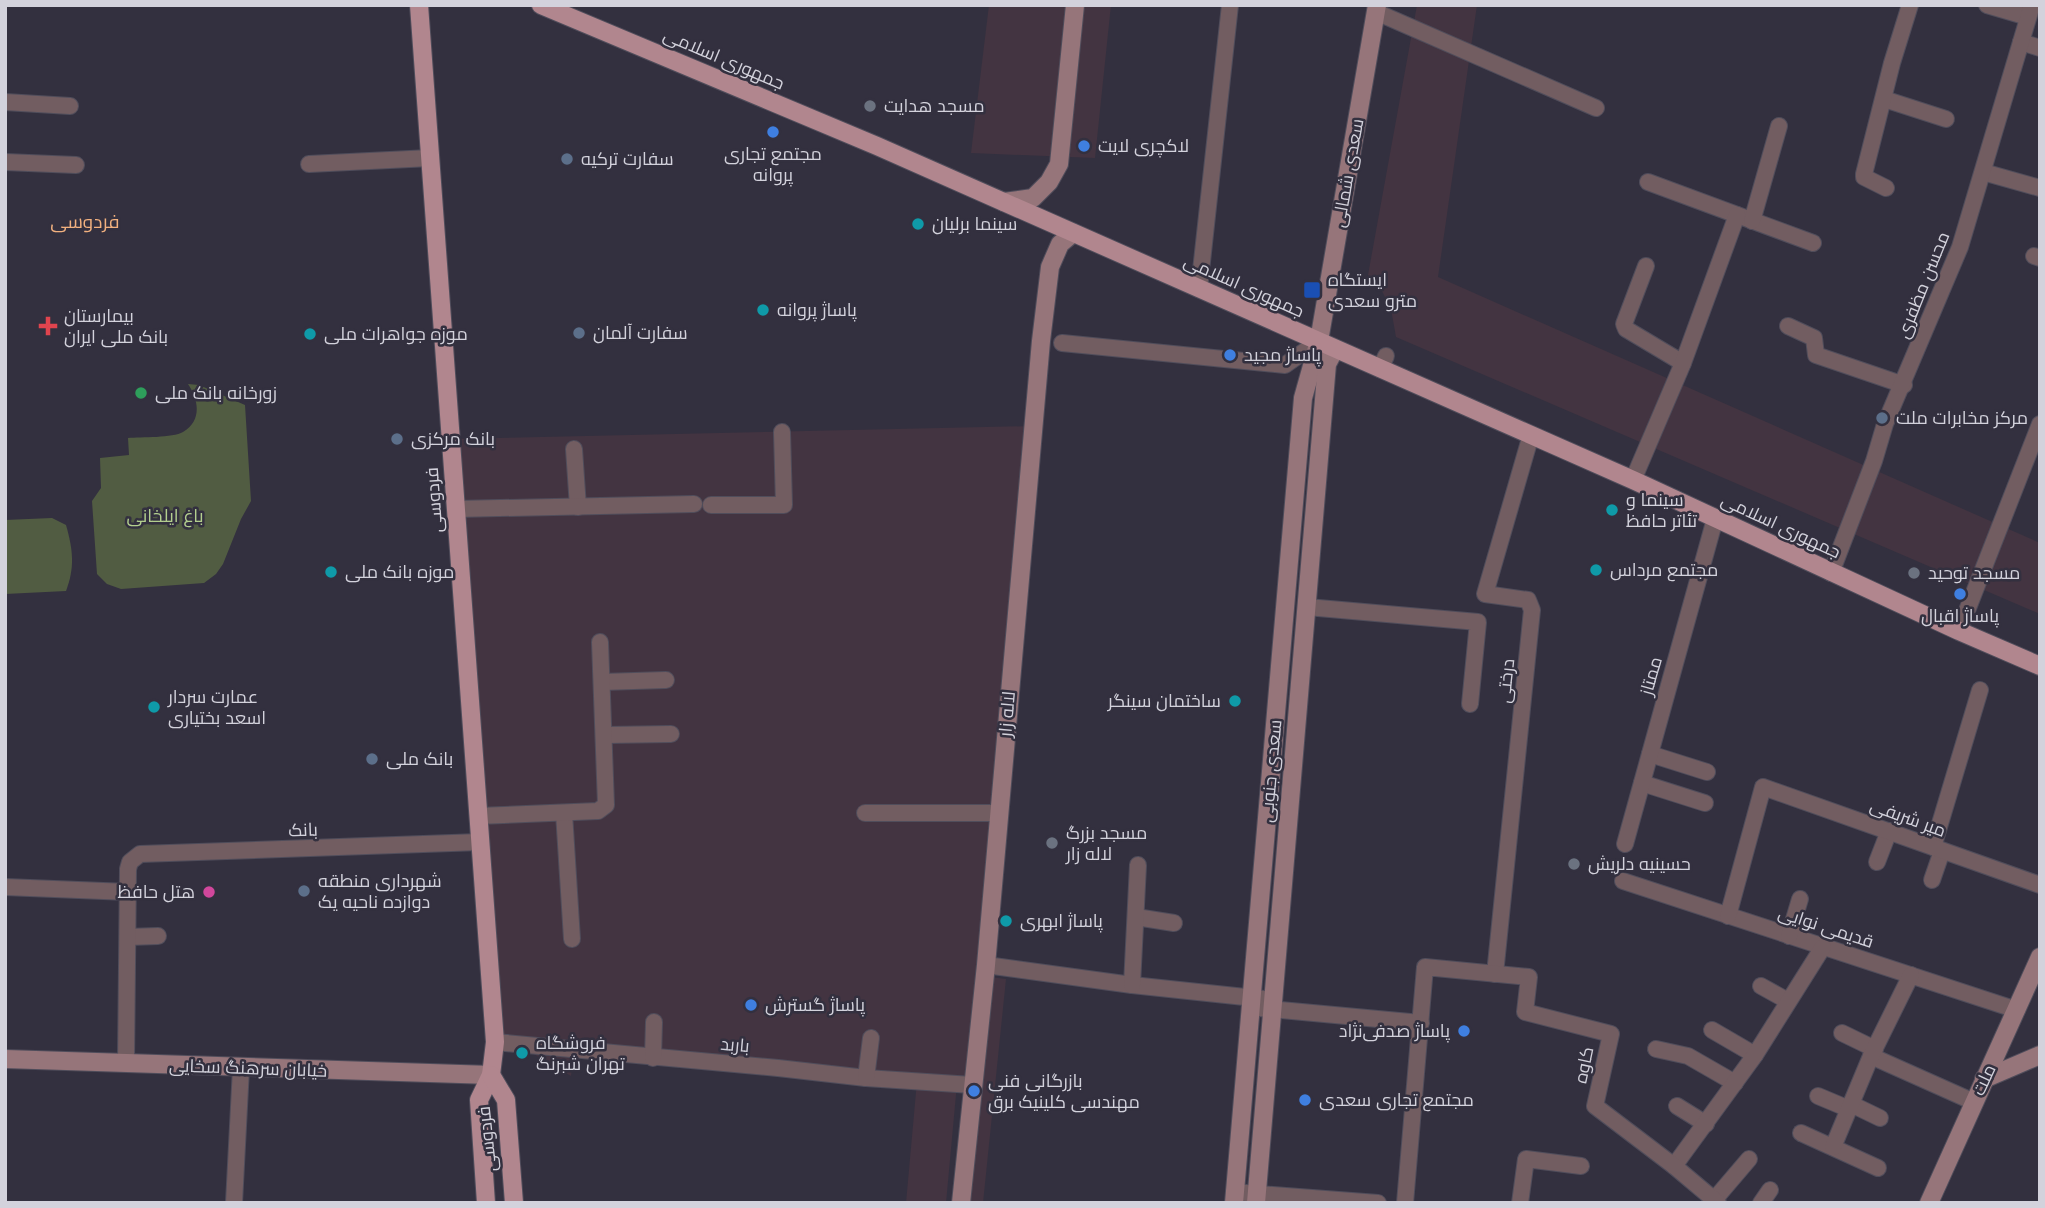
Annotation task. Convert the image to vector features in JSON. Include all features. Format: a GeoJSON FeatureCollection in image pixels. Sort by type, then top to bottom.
{"type":"FeatureCollection","features":[{"type":"Feature","properties":{"kind":"main road","name":"فردوسی"},"geometry":{"type":"LineString","coordinates":[[419,5],[495,1042],[491,1075],[478,1100],[486,1203]]}},
{"type":"Feature","properties":{"kind":"main road","name":"جمهوری اسلامی"},"geometry":{"type":"LineString","coordinates":[[541,5],[877,146],[1327,345],[1383,362],[1531,435],[2040,666]]}},
{"type":"Feature","properties":{"kind":"main road"},"geometry":{"type":"LineString","coordinates":[[1004,202],[1033,198],[1049,182],[1059,164],[1075,5]]}},
{"type":"Feature","properties":{"kind":"main road","name":"سعدی شمالی"},"geometry":{"type":"LineString","coordinates":[[1327,345],[1377,9]]}},
{"type":"Feature","properties":{"kind":"main road","name":"لاله زار"},"geometry":{"type":"LineString","coordinates":[[961,1203],[986,965],[1050,267],[1060,244],[1073,233]]}},
{"type":"Feature","properties":{"kind":"main road","name":"سعدی جنوبی"},"geometry":{"type":"LineString","coordinates":[[1234,1198],[1303,398],[1327,345]]}},
{"type":"Feature","properties":{"kind":"main road","name":"سعدی جنوبی"},"geometry":{"type":"LineString","coordinates":[[1256,1198],[1327,345]]}},
{"type":"Feature","properties":{"kind":"main road"},"geometry":{"type":"LineString","coordinates":[[1299,438],[1310,435],[1321,442]]}},
{"type":"Feature","properties":{"kind":"main road","name":"ملت"},"geometry":{"type":"LineString","coordinates":[[1928,1203],[2040,957]]}},
{"type":"Feature","properties":{"kind":"main road"},"geometry":{"type":"LineString","coordinates":[[1984,1079],[2040,1055]]}},
{"type":"Feature","properties":{"kind":"main road","name":"خیابان سرهنگ سخایی"},"geometry":{"type":"LineString","coordinates":[[5,1059],[491,1075]]}},
{"type":"Feature","properties":{"kind":"main road","name":"فردوسی"},"geometry":{"type":"LineString","coordinates":[[491,1075],[506,1100],[514,1203]]}},
{"type":"Feature","properties":{"kind":"street"},"geometry":{"type":"LineString","coordinates":[[1199,289],[1230,5]]}},
{"type":"Feature","properties":{"kind":"street"},"geometry":{"type":"LineString","coordinates":[[1886,188],[1864,177],[1864,174],[1910,5]]}},
{"type":"Feature","properties":{"kind":"street"},"geometry":{"type":"LineString","coordinates":[[1987,5],[2030,11]]}},
{"type":"Feature","properties":{"kind":"street"},"geometry":{"type":"LineString","coordinates":[[1377,9],[1596,108]]}},
{"type":"Feature","properties":{"kind":"street","name":"محسن مظفری"},"geometry":{"type":"LineString","coordinates":[[1831,573],[1874,461],[1885,424],[1904,385],[1960,247],[2030,11]]}},
{"type":"Feature","properties":{"kind":"street"},"geometry":{"type":"LineString","coordinates":[[2021,42],[2040,48]]}},
{"type":"Feature","properties":{"kind":"street"},"geometry":{"type":"LineString","coordinates":[[1884,99],[1946,119]]}},
{"type":"Feature","properties":{"kind":"street"},"geometry":{"type":"LineString","coordinates":[[5,102],[70,106]]}},
{"type":"Feature","properties":{"kind":"street"},"geometry":{"type":"LineString","coordinates":[[1633,480],[1745,218],[1779,126]]}},
{"type":"Feature","properties":{"kind":"street"},"geometry":{"type":"LineString","coordinates":[[309,164],[430,158]]}},
{"type":"Feature","properties":{"kind":"street"},"geometry":{"type":"LineString","coordinates":[[5,162],[76,165]]}},
{"type":"Feature","properties":{"kind":"street"},"geometry":{"type":"LineString","coordinates":[[1983,172],[2040,188]]}},
{"type":"Feature","properties":{"kind":"street"},"geometry":{"type":"LineString","coordinates":[[1648,182],[1812,243]]}},
{"type":"Feature","properties":{"kind":"street"},"geometry":{"type":"LineString","coordinates":[[1646,266],[1624,324],[1626,329],[1683,363]]}},
{"type":"Feature","properties":{"kind":"street"},"geometry":{"type":"LineString","coordinates":[[1788,326],[1814,338],[1816,355],[1904,385]]}},
{"type":"Feature","properties":{"kind":"street"},"geometry":{"type":"LineString","coordinates":[[1062,343],[1285,365],[1327,345]]}},
{"type":"Feature","properties":{"kind":"street"},"geometry":{"type":"LineString","coordinates":[[1959,631],[2040,424]]}},
{"type":"Feature","properties":{"kind":"street"},"geometry":{"type":"LineString","coordinates":[[711,505],[784,505],[782,432]]}},
{"type":"Feature","properties":{"kind":"street","name":"درختی"},"geometry":{"type":"LineString","coordinates":[[1495,974],[1532,610],[1528,600],[1485,594],[1531,435]]}},
{"type":"Feature","properties":{"kind":"street"},"geometry":{"type":"LineString","coordinates":[[574,449],[589,509]]}},
{"type":"Feature","properties":{"kind":"street"},"geometry":{"type":"LineString","coordinates":[[456,509],[589,509],[694,504]]}},
{"type":"Feature","properties":{"kind":"street","name":"ممتاز"},"geometry":{"type":"LineString","coordinates":[[1625,844],[1715,519]]}},
{"type":"Feature","properties":{"kind":"street"},"geometry":{"type":"LineString","coordinates":[[1307,607],[1478,622],[1470,704]]}},
{"type":"Feature","properties":{"kind":"street"},"geometry":{"type":"LineString","coordinates":[[478,816],[598,811],[606,805],[600,642]]}},
{"type":"Feature","properties":{"kind":"street"},"geometry":{"type":"LineString","coordinates":[[602,682],[666,680]]}},
{"type":"Feature","properties":{"kind":"street"},"geometry":{"type":"LineString","coordinates":[[1932,880],[1980,690]]}},
{"type":"Feature","properties":{"kind":"street"},"geometry":{"type":"LineString","coordinates":[[605,735],[671,734]]}},
{"type":"Feature","properties":{"kind":"street"},"geometry":{"type":"LineString","coordinates":[[1650,754],[1707,772]]}},
{"type":"Feature","properties":{"kind":"street"},"geometry":{"type":"LineString","coordinates":[[1642,783],[1705,803]]}},
{"type":"Feature","properties":{"kind":"street","name":"میر شریفی"},"geometry":{"type":"LineString","coordinates":[[1728,916],[1763,786],[2040,886]]}},
{"type":"Feature","properties":{"kind":"street"},"geometry":{"type":"LineString","coordinates":[[564,813],[572,939]]}},
{"type":"Feature","properties":{"kind":"street"},"geometry":{"type":"LineString","coordinates":[[865,813],[998,813]]}},
{"type":"Feature","properties":{"kind":"street"},"geometry":{"type":"LineString","coordinates":[[1877,862],[1889,831]]}},
{"type":"Feature","properties":{"kind":"street","name":"بانک"},"geometry":{"type":"LineString","coordinates":[[128,892],[130,862],[140,854],[480,842]]}},
{"type":"Feature","properties":{"kind":"street"},"geometry":{"type":"LineString","coordinates":[[1132,985],[1138,865]]}},
{"type":"Feature","properties":{"kind":"street","name":"قدیمی نوایی"},"geometry":{"type":"LineString","coordinates":[[1623,881],[2017,1010]]}},
{"type":"Feature","properties":{"kind":"street"},"geometry":{"type":"LineString","coordinates":[[5,887],[128,892],[126,1063]]}},
{"type":"Feature","properties":{"kind":"street"},"geometry":{"type":"LineString","coordinates":[[1789,936],[1800,899]]}},
{"type":"Feature","properties":{"kind":"street"},"geometry":{"type":"LineString","coordinates":[[1136,917],[1174,923]]}},
{"type":"Feature","properties":{"kind":"street"},"geometry":{"type":"LineString","coordinates":[[128,937],[158,936]]}},
{"type":"Feature","properties":{"kind":"street"},"geometry":{"type":"LineString","coordinates":[[1674,1166],[1755,1055],[1823,947]]}},
{"type":"Feature","properties":{"kind":"street"},"geometry":{"type":"LineString","coordinates":[[986,965],[1251,1003],[1421,1023]]}},
{"type":"Feature","properties":{"kind":"street"},"geometry":{"type":"LineString","coordinates":[[1405,1203],[1425,967],[1495,974]]}},
{"type":"Feature","properties":{"kind":"street","name":"کاوه"},"geometry":{"type":"LineString","coordinates":[[1495,974],[1529,977],[1525,1012],[1611,1034],[1595,1106],[1716,1201]]}},
{"type":"Feature","properties":{"kind":"street"},"geometry":{"type":"LineString","coordinates":[[1833,1147],[1873,1052],[1911,975]]}},
{"type":"Feature","properties":{"kind":"street"},"geometry":{"type":"LineString","coordinates":[[1761,986],[1788,1001]]}},
{"type":"Feature","properties":{"kind":"street"},"geometry":{"type":"LineString","coordinates":[[653,1058],[654,1022]]}},
{"type":"Feature","properties":{"kind":"street"},"geometry":{"type":"LineString","coordinates":[[1712,1030],[1755,1055]]}},
{"type":"Feature","properties":{"kind":"street"},"geometry":{"type":"LineString","coordinates":[[1842,1033],[1873,1052],[1974,1102]]}},
{"type":"Feature","properties":{"kind":"street"},"geometry":{"type":"LineString","coordinates":[[866,1079],[871,1038]]}},
{"type":"Feature","properties":{"kind":"street","name":"باربد"},"geometry":{"type":"LineString","coordinates":[[495,1042],[778,1068],[866,1079],[972,1085]]}},
{"type":"Feature","properties":{"kind":"street"},"geometry":{"type":"LineString","coordinates":[[1656,1049],[1688,1056],[1735,1083]]}},
{"type":"Feature","properties":{"kind":"street"},"geometry":{"type":"LineString","coordinates":[[234,1203],[241,1068]]}},
{"type":"Feature","properties":{"kind":"street"},"geometry":{"type":"LineString","coordinates":[[1818,1096],[1880,1118]]}},
{"type":"Feature","properties":{"kind":"street"},"geometry":{"type":"LineString","coordinates":[[1678,1106],[1706,1125]]}},
{"type":"Feature","properties":{"kind":"street"},"geometry":{"type":"LineString","coordinates":[[1801,1133],[1878,1168]]}},
{"type":"Feature","properties":{"kind":"street"},"geometry":{"type":"LineString","coordinates":[[1520,1203],[1526,1159],[1581,1166]]}},
{"type":"Feature","properties":{"kind":"street"},"geometry":{"type":"LineString","coordinates":[[1716,1201],[1749,1159]]}},
{"type":"Feature","properties":{"kind":"street"},"geometry":{"type":"LineString","coordinates":[[1234,1198],[1378,1203]]}},
{"type":"Feature","properties":{"kind":"shaded area"},"geometry":{"type":"Polygon","coordinates":[[[989,5],[1111,5],[1095,158],[971,153],[989,5]]]}},
{"type":"Feature","properties":{"kind":"shaded area"},"geometry":{"type":"Polygon","coordinates":[[[1417,5],[1477,5],[1438,277],[2040,543],[2040,614],[1396,337],[1391,309],[1382,291],[1368,275],[1417,5]]]}},
{"type":"Feature","properties":{"kind":"shaded area"},"geometry":{"type":"Polygon","coordinates":[[[1033,426],[972,1085],[957,1084],[946,1203],[906,1203],[917,1081],[495,1042],[451,439],[1033,426]]]}},
{"type":"Feature","properties":{"kind":"shaded area"},"geometry":{"type":"Polygon","coordinates":[[[990,977],[1006,979],[983,1203],[968,1203],[990,977]]]}},
{"type":"Feature","properties":{"kind":"shaded area"},"geometry":{"type":"Polygon","coordinates":[[[527,1050],[574,1055],[571,1076],[527,1050]]]}},
{"type":"Feature","properties":{"kind":"green space","name":"باغ ایلخانی"},"geometry":{"type":"Polygon","coordinates":[[[188,384],[199,385],[245,405],[251,501],[223,564],[216,574],[204,583],[121,589],[107,584],[97,574],[92,501],[101,488],[100,458],[129,455],[128,438],[172,435],[189,427],[197,410],[195,397],[188,384]]]}},
{"type":"Feature","properties":{"kind":"green space"},"geometry":{"type":"Polygon","coordinates":[[[52,518],[66,525],[70,542],[72,566],[66,591],[5,594],[5,520],[52,518]]]}},
{"type":"Feature","properties":{"kind":"place","name":"مسجد هدایت"},"geometry":{"type":"Point","coordinates":[870,106]}},
{"type":"Feature","properties":{"kind":"place","name":"مجتمع تجاری پروانه"},"geometry":{"type":"Point","coordinates":[773,132]}},
{"type":"Feature","properties":{"kind":"place","name":"لاکچری لایت"},"geometry":{"type":"Point","coordinates":[1084,146]}},
{"type":"Feature","properties":{"kind":"place","name":"سفارت ترکیه"},"geometry":{"type":"Point","coordinates":[567,159]}},
{"type":"Feature","properties":{"kind":"place","name":"سینما برلیان"},"geometry":{"type":"Point","coordinates":[918,224]}},
{"type":"Feature","properties":{"kind":"place","name":"ایستگاه مترو سعدی"},"geometry":{"type":"Point","coordinates":[1312,290]}},
{"type":"Feature","properties":{"kind":"place","name":"پاساژ پروانه"},"geometry":{"type":"Point","coordinates":[763,310]}},
{"type":"Feature","properties":{"kind":"place","name":"بیمارستان بانک ملی ایران"},"geometry":{"type":"Point","coordinates":[48,326]}},
{"type":"Feature","properties":{"kind":"place","name":"سفارت آلمان"},"geometry":{"type":"Point","coordinates":[579,333]}},
{"type":"Feature","properties":{"kind":"place","name":"موزه جواهرات ملی"},"geometry":{"type":"Point","coordinates":[310,334]}},
{"type":"Feature","properties":{"kind":"place","name":"پاساژ مجید"},"geometry":{"type":"Point","coordinates":[1230,355]}},
{"type":"Feature","properties":{"kind":"place","name":"زورخانه بانک ملی"},"geometry":{"type":"Point","coordinates":[141,393]}},
{"type":"Feature","properties":{"kind":"place","name":"مرکز مخابرات ملت"},"geometry":{"type":"Point","coordinates":[1882,418]}},
{"type":"Feature","properties":{"kind":"place","name":"بانک مرکزی"},"geometry":{"type":"Point","coordinates":[397,439]}},
{"type":"Feature","properties":{"kind":"place","name":"سینما و تئاتر حافظ"},"geometry":{"type":"Point","coordinates":[1612,510]}},
{"type":"Feature","properties":{"kind":"place","name":"مجتمع مرداس"},"geometry":{"type":"Point","coordinates":[1596,570]}},
{"type":"Feature","properties":{"kind":"place","name":"موزه بانک ملی"},"geometry":{"type":"Point","coordinates":[331,572]}},
{"type":"Feature","properties":{"kind":"place","name":"مسجد توحید"},"geometry":{"type":"Point","coordinates":[1914,573]}},
{"type":"Feature","properties":{"kind":"place","name":"پاساژ اقبال"},"geometry":{"type":"Point","coordinates":[1960,594]}},
{"type":"Feature","properties":{"kind":"place","name":"ساختمان سینگر"},"geometry":{"type":"Point","coordinates":[1235,701]}},
{"type":"Feature","properties":{"kind":"place","name":"عمارت سردار اسعد بختیاری"},"geometry":{"type":"Point","coordinates":[154,707]}},
{"type":"Feature","properties":{"kind":"place","name":"بانک ملی"},"geometry":{"type":"Point","coordinates":[372,759]}},
{"type":"Feature","properties":{"kind":"place","name":"مسجد بزرگ لاله زار"},"geometry":{"type":"Point","coordinates":[1052,843]}},
{"type":"Feature","properties":{"kind":"place","name":"حسینیه دلریش"},"geometry":{"type":"Point","coordinates":[1574,864]}},
{"type":"Feature","properties":{"kind":"place","name":"شهرداری منطقه دوازده ناحیه یک"},"geometry":{"type":"Point","coordinates":[304,891]}},
{"type":"Feature","properties":{"kind":"place","name":"هتل حافظ"},"geometry":{"type":"Point","coordinates":[209,892]}},
{"type":"Feature","properties":{"kind":"place","name":"پاساژ ابهری"},"geometry":{"type":"Point","coordinates":[1006,921]}},
{"type":"Feature","properties":{"kind":"place","name":"پاساژ گسترش"},"geometry":{"type":"Point","coordinates":[751,1005]}},
{"type":"Feature","properties":{"kind":"place","name":"پاساژ صدفی‌نژاد"},"geometry":{"type":"Point","coordinates":[1464,1031]}},
{"type":"Feature","properties":{"kind":"place","name":"فروشگاه تهران شبرنگ"},"geometry":{"type":"Point","coordinates":[522,1053]}},
{"type":"Feature","properties":{"kind":"place","name":"بازرگانی فنی مهندسی کلینیک برق"},"geometry":{"type":"Point","coordinates":[974,1091]}},
{"type":"Feature","properties":{"kind":"place","name":"مجتمع تجاری سعدی"},"geometry":{"type":"Point","coordinates":[1305,1100]}},
{"type":"Feature","properties":{"kind":"district","name":"فردوسی"},"geometry":{"type":"Point","coordinates":[85,221]}}]}
